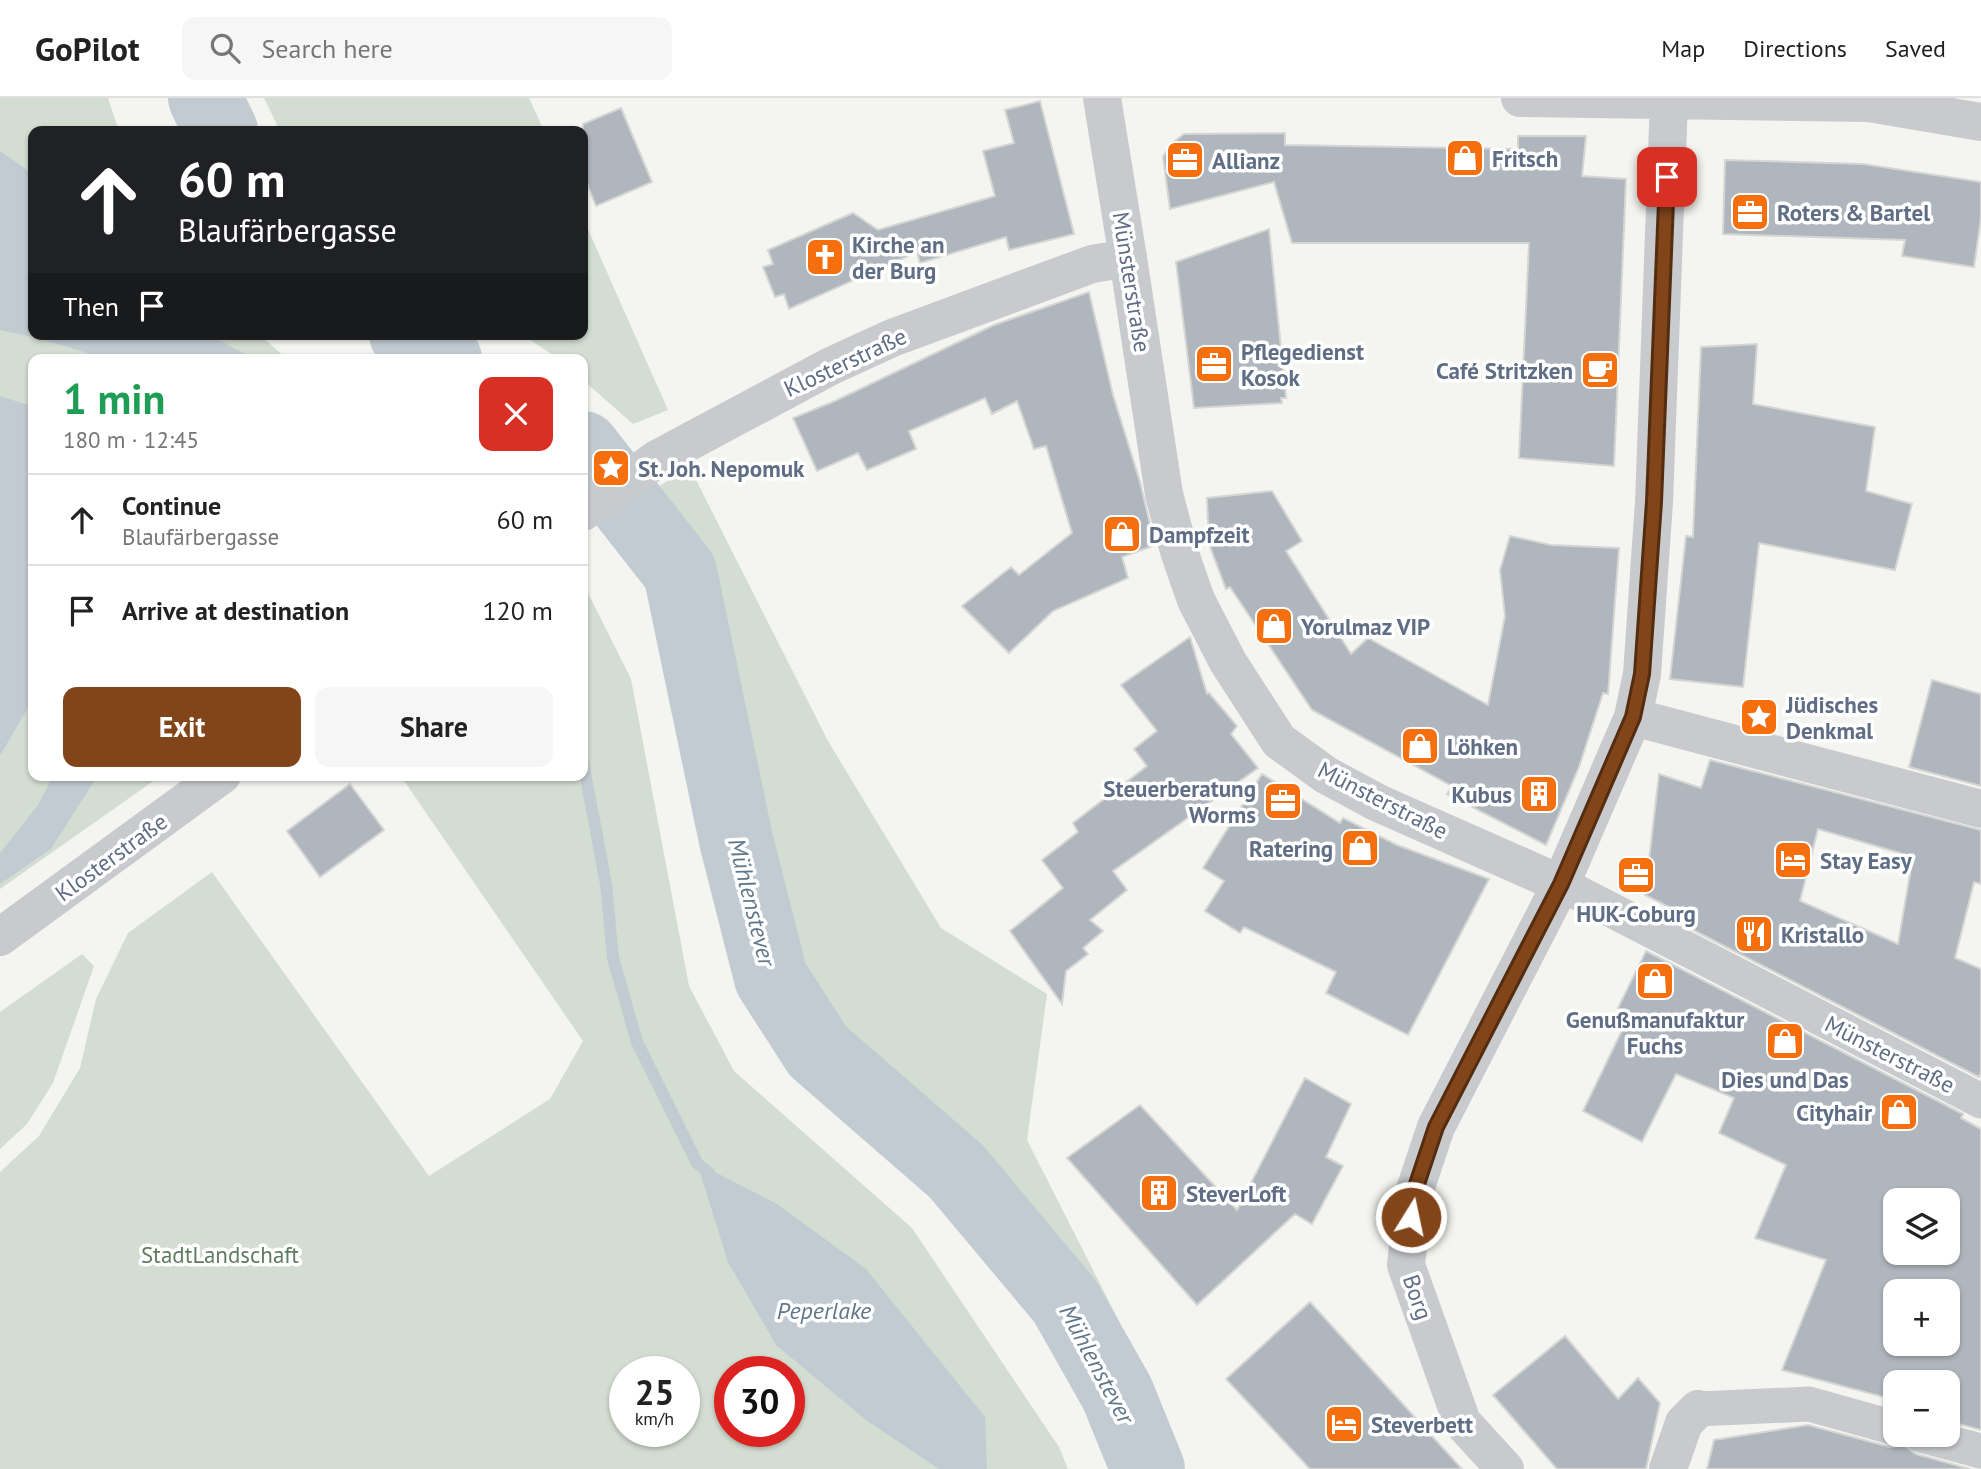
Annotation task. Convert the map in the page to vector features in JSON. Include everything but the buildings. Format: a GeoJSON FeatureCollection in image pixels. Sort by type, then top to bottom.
{"type":"FeatureCollection","features":[{"type":"Feature","properties":{"kind":"street","name":"Münsterstraße"},"geometry":{"type":"LineString","coordinates":[[1102,98],[1164,494],[1179,551],[1196,600],[1228,662],[1279,741],[1326,775],[1378,803],[1561,884],[1981,1101]]}},
{"type":"Feature","properties":{"kind":"street"},"geometry":{"type":"LineString","coordinates":[[1520,98],[1869,103],[1981,122]]}},
{"type":"Feature","properties":{"kind":"street","name":"Borg"},"geometry":{"type":"LineString","coordinates":[[1505,1469],[1462,1422],[1406,1265],[1414,1193],[1436,1127],[1561,884],[1633,717],[1642,674],[1654,502],[1669,100]]}},
{"type":"Feature","properties":{"kind":"street","name":"Klosterstraße"},"geometry":{"type":"LineString","coordinates":[[588,508],[657,459],[831,366],[892,338],[1092,264],[1128,258]]}},
{"type":"Feature","properties":{"kind":"street"},"geometry":{"type":"LineString","coordinates":[[1633,717],[1981,809]]}},
{"type":"Feature","properties":{"kind":"street","name":"Klosterstraße"},"geometry":{"type":"LineString","coordinates":[[0,937],[214,781]]}},
{"type":"Feature","properties":{"kind":"street"},"geometry":{"type":"LineString","coordinates":[[1668,1469],[1685,1423],[1698,1409],[1809,1404],[1883,1425]]}},
{"type":"Feature","properties":{"kind":"street"},"geometry":{"type":"LineString","coordinates":[[1960,1445],[1981,1451]]}},
{"type":"Feature","properties":{"kind":"green space"},"geometry":{"type":"Polygon","coordinates":[[[0,98],[108,98],[117,126],[28,126],[28,340],[266,340],[281,354],[28,354],[28,404],[0,396],[0,98]]]}},
{"type":"Feature","properties":{"kind":"green space"},"geometry":{"type":"Polygon","coordinates":[[[264,98],[529,98],[542,126],[278,126],[264,98]]]}},
{"type":"Feature","properties":{"kind":"green space"},"geometry":{"type":"Polygon","coordinates":[[[588,229],[668,410],[633,424],[588,384],[588,354],[551,354],[530,340],[588,340],[588,229]]]}},
{"type":"Feature","properties":{"kind":"green space"},"geometry":{"type":"Polygon","coordinates":[[[690,468],[828,741],[941,928],[1047,994],[1027,1140],[1124,1331],[1020,1200],[842,1048],[790,963],[756,795],[701,559],[654,489],[690,468]]]}},
{"type":"Feature","properties":{"kind":"green space","name":"StadtLandschaft"},"geometry":{"type":"Polygon","coordinates":[[[588,593],[631,679],[689,986],[734,1071],[912,1228],[1059,1447],[1068,1469],[0,1469],[0,1172],[39,1136],[80,1068],[96,999],[128,933],[212,872],[429,1176],[550,1099],[583,1041],[404,781],[588,781],[588,593]]]}},
{"type":"Feature","properties":{"kind":"green space"},"geometry":{"type":"Polygon","coordinates":[[[28,708],[28,781],[153,781],[0,889],[0,756],[28,708]]]}},
{"type":"Feature","properties":{"kind":"green space"},"geometry":{"type":"Polygon","coordinates":[[[82,954],[94,966],[53,1083],[27,1124],[0,1149],[0,1012],[82,954]]]}},
{"type":"Feature","properties":{"kind":"water"},"geometry":{"type":"Polygon","coordinates":[[[0,151],[28,171],[28,336],[0,330],[0,151]]]}},
{"type":"Feature","properties":{"kind":"water"},"geometry":{"type":"Polygon","coordinates":[[[45,340],[219,340],[245,354],[91,354],[45,340]]]}},
{"type":"Feature","properties":{"kind":"water"},"geometry":{"type":"Polygon","coordinates":[[[0,396],[28,404],[28,708],[0,756],[0,396]]]}},
{"type":"Feature","properties":{"kind":"water"},"geometry":{"type":"Polygon","coordinates":[[[51,781],[94,781],[51,849],[0,884],[0,853],[38,805],[51,781]]]}},
{"type":"Feature","properties":{"kind":"water","name":"Peperlake"},"geometry":{"type":"Polygon","coordinates":[[[697,1163],[777,1204],[866,1269],[985,1417],[987,1469],[939,1469],[866,1420],[805,1369],[805,1356],[789,1356],[776,1345],[728,1262],[697,1163]]]}},
{"type":"Feature","properties":{"kind":"waterway","name":"Mühlenstever"},"geometry":{"type":"LineString","coordinates":[[205,98],[219,126]]}},
{"type":"Feature","properties":{"kind":"waterway","name":"Mühlenstever"},"geometry":{"type":"LineString","coordinates":[[415,340],[437,354]]}},
{"type":"Feature","properties":{"kind":"waterway","name":"Mühlenstever"},"geometry":{"type":"LineString","coordinates":[[588,454],[680,572],[736,840],[771,978],[818,1051],[956,1171],[1065,1301],[1117,1393],[1148,1469]]}},
{"type":"Feature","properties":{"kind":"waterway","name":"Peperlake"},"geometry":{"type":"LineString","coordinates":[[587,781],[606,884],[613,958],[637,1042],[697,1163],[709,1173]]}},
{"type":"Feature","properties":{"kind":"place","name":"Fritsch"},"geometry":{"type":"Point","coordinates":[1465,158]}},
{"type":"Feature","properties":{"kind":"place","name":"Allianz"},"geometry":{"type":"Point","coordinates":[1185,160]}},
{"type":"Feature","properties":{"kind":"place","name":"Roters & Bartel"},"geometry":{"type":"Point","coordinates":[1750,212]}},
{"type":"Feature","properties":{"kind":"place","name":"Kirche an der Burg"},"geometry":{"type":"Point","coordinates":[825,257]}},
{"type":"Feature","properties":{"kind":"place","name":"Pflegedienst Kosok"},"geometry":{"type":"Point","coordinates":[1214,364]}},
{"type":"Feature","properties":{"kind":"place","name":"Café Stritzken"},"geometry":{"type":"Point","coordinates":[1600,370]}},
{"type":"Feature","properties":{"kind":"place","name":"St. Joh. Nepomuk"},"geometry":{"type":"Point","coordinates":[611,468]}},
{"type":"Feature","properties":{"kind":"place","name":"Dampfzeit"},"geometry":{"type":"Point","coordinates":[1122,534]}},
{"type":"Feature","properties":{"kind":"place","name":"Yorulmaz VIP"},"geometry":{"type":"Point","coordinates":[1274,626]}},
{"type":"Feature","properties":{"kind":"place","name":"Jüdisches Denkmal"},"geometry":{"type":"Point","coordinates":[1759,717]}},
{"type":"Feature","properties":{"kind":"place","name":"Löhken"},"geometry":{"type":"Point","coordinates":[1420,746]}},
{"type":"Feature","properties":{"kind":"place","name":"Kubus"},"geometry":{"type":"Point","coordinates":[1539,794]}},
{"type":"Feature","properties":{"kind":"place","name":"Steuerberatung Worms"},"geometry":{"type":"Point","coordinates":[1283,801]}},
{"type":"Feature","properties":{"kind":"place","name":"Ratering"},"geometry":{"type":"Point","coordinates":[1360,848]}},
{"type":"Feature","properties":{"kind":"place","name":"Stay Easy"},"geometry":{"type":"Point","coordinates":[1793,860]}},
{"type":"Feature","properties":{"kind":"place","name":"HUK-Coburg"},"geometry":{"type":"Point","coordinates":[1636,875]}},
{"type":"Feature","properties":{"kind":"place","name":"Kristallo"},"geometry":{"type":"Point","coordinates":[1754,934]}},
{"type":"Feature","properties":{"kind":"place","name":"Genußmanufaktur Fuchs"},"geometry":{"type":"Point","coordinates":[1655,981]}},
{"type":"Feature","properties":{"kind":"place","name":"Dies und Das"},"geometry":{"type":"Point","coordinates":[1785,1041]}},
{"type":"Feature","properties":{"kind":"place","name":"Cityhair"},"geometry":{"type":"Point","coordinates":[1899,1112]}},
{"type":"Feature","properties":{"kind":"place","name":"SteverLoft"},"geometry":{"type":"Point","coordinates":[1159,1193]}},
{"type":"Feature","properties":{"kind":"place","name":"Steverbett"},"geometry":{"type":"Point","coordinates":[1344,1424]}},
{"type":"Feature","properties":{"kind":"route"},"geometry":{"type":"LineString","coordinates":[[1411,1217],[1414,1193],[1436,1127],[1561,884],[1633,717],[1642,674],[1654,502],[1667,177]]}}]}
